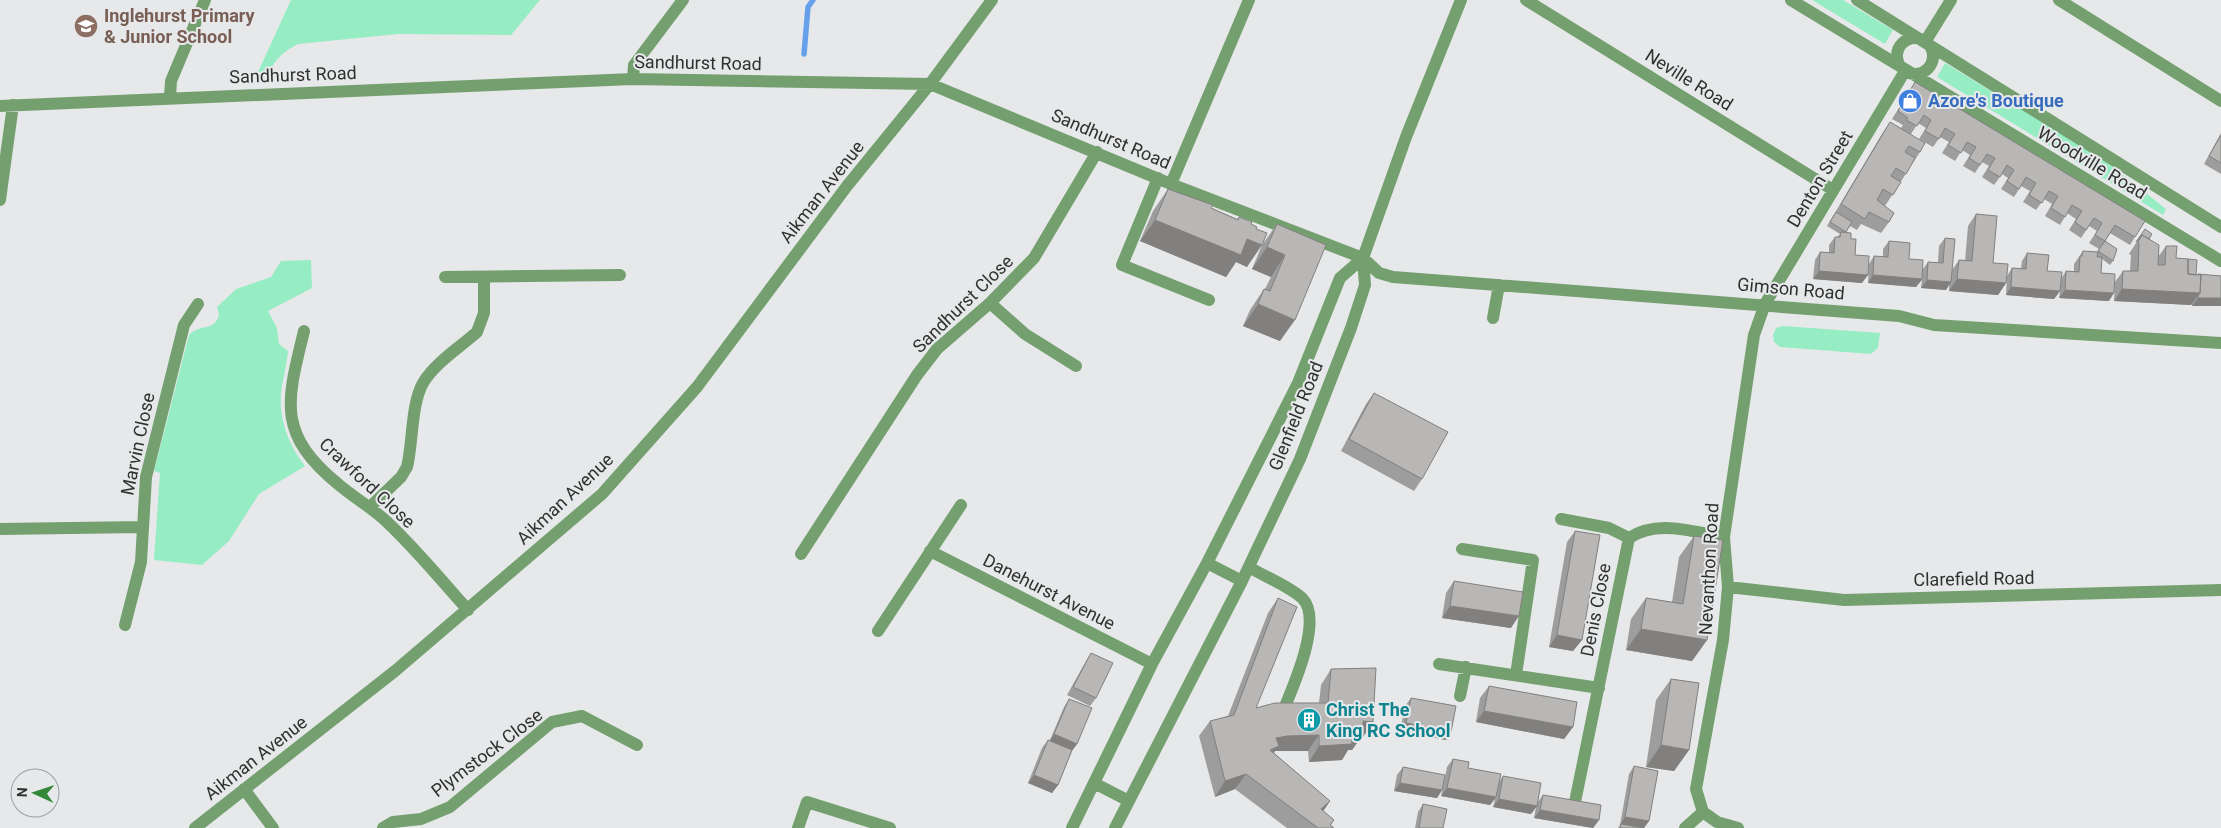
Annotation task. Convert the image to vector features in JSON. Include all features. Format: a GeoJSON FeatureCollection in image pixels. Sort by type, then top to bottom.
{"type":"FeatureCollection","features":[{"type":"Feature","properties":{"kind":"street"},"geometry":{"type":"LineString","coordinates":[[170,97],[171,81],[205,0]]}},
{"type":"Feature","properties":{"kind":"street"},"geometry":{"type":"LineString","coordinates":[[633,79],[634,65],[683,0]]}},
{"type":"Feature","properties":{"kind":"street","name":"Aikman Avenue"},"geometry":{"type":"LineString","coordinates":[[195,828],[396,671],[602,494],[684,401],[847,186],[930,84],[992,0]]}},
{"type":"Feature","properties":{"kind":"street"},"geometry":{"type":"LineString","coordinates":[[1171,184],[1249,0]]}},
{"type":"Feature","properties":{"kind":"street","name":"Glenfield Road"},"geometry":{"type":"LineString","coordinates":[[1116,828],[1249,567],[1300,459],[1351,328],[1364,285],[1363,258],[1406,137],[1461,0]]}},
{"type":"Feature","properties":{"kind":"street","name":"Neville Road"},"geometry":{"type":"LineString","coordinates":[[1526,0],[1833,190]]}},
{"type":"Feature","properties":{"kind":"street","name":"Woodville Road"},"geometry":{"type":"LineString","coordinates":[[1791,0],[2221,261]]}},
{"type":"Feature","properties":{"kind":"street","name":"Woodville Road"},"geometry":{"type":"LineString","coordinates":[[1857,0],[2221,227]]}},
{"type":"Feature","properties":{"kind":"street"},"geometry":{"type":"LineString","coordinates":[[1925,42],[1951,0]]}},
{"type":"Feature","properties":{"kind":"street"},"geometry":{"type":"LineString","coordinates":[[2059,0],[2221,101]]}},
{"type":"Feature","properties":{"kind":"street"},"geometry":{"type":"LineString","coordinates":[[1915,38],[1925,42],[1932,52],[1932,64],[1928,69],[1917,74],[1906,71],[1898,63],[1900,46],[1904,42],[1915,38]]}},
{"type":"Feature","properties":{"kind":"street","name":"Denton Street"},"geometry":{"type":"LineString","coordinates":[[1765,304],[1906,71]]}},
{"type":"Feature","properties":{"kind":"street","name":"Sandhurst Road"},"geometry":{"type":"LineString","coordinates":[[6,105],[633,79],[930,84],[1171,184],[1363,258]]}},
{"type":"Feature","properties":{"kind":"street"},"geometry":{"type":"LineString","coordinates":[[0,200],[6,105]]}},
{"type":"Feature","properties":{"kind":"street","name":"Sandhurst Close"},"geometry":{"type":"LineString","coordinates":[[800,554],[917,375],[937,349],[990,303],[1034,258],[1097,152]]}},
{"type":"Feature","properties":{"kind":"street"},"geometry":{"type":"LineString","coordinates":[[1158,178],[1122,265],[1209,300]]}},
{"type":"Feature","properties":{"kind":"street","name":"Glenfield Road"},"geometry":{"type":"LineString","coordinates":[[1072,828],[1152,664],[1207,562],[1298,383],[1340,278],[1363,258]]}},
{"type":"Feature","properties":{"kind":"street","name":"Gimson Road"},"geometry":{"type":"LineString","coordinates":[[1363,258],[1379,273],[1393,277],[1765,304],[1899,316],[1934,325],[2221,343]]}},
{"type":"Feature","properties":{"kind":"street"},"geometry":{"type":"LineString","coordinates":[[444,277],[620,275]]}},
{"type":"Feature","properties":{"kind":"street"},"geometry":{"type":"LineString","coordinates":[[370,508],[401,477],[407,467],[418,396],[423,384],[433,371],[477,332],[482,324],[484,277]]}},
{"type":"Feature","properties":{"kind":"street"},"geometry":{"type":"LineString","coordinates":[[1493,318],[1498,285]]}},
{"type":"Feature","properties":{"kind":"street"},"geometry":{"type":"LineString","coordinates":[[990,303],[1025,334],[1076,366]]}},
{"type":"Feature","properties":{"kind":"street","name":"Marvin Close"},"geometry":{"type":"LineString","coordinates":[[125,625],[141,562],[146,477],[184,325],[198,304]]}},
{"type":"Feature","properties":{"kind":"street","name":"Nevanthon Road"},"geometry":{"type":"LineString","coordinates":[[1703,812],[1696,789],[1723,640],[1728,586],[1724,537],[1754,335],[1765,304]]}},
{"type":"Feature","properties":{"kind":"street","name":"Crawford Close"},"geometry":{"type":"LineString","coordinates":[[304,331],[290,390],[291,412],[296,432],[303,448],[315,464],[386,521],[468,610]]}},
{"type":"Feature","properties":{"kind":"street"},"geometry":{"type":"LineString","coordinates":[[878,630],[961,505]]}},
{"type":"Feature","properties":{"kind":"street"},"geometry":{"type":"LineString","coordinates":[[1561,519],[1575,526],[1609,528],[1629,538],[1638,532],[1660,526],[1724,537]]}},
{"type":"Feature","properties":{"kind":"street"},"geometry":{"type":"LineString","coordinates":[[0,529],[142,527]]}},
{"type":"Feature","properties":{"kind":"street","name":"Denis Close"},"geometry":{"type":"LineString","coordinates":[[1575,802],[1629,538]]}},
{"type":"Feature","properties":{"kind":"street"},"geometry":{"type":"LineString","coordinates":[[1462,549],[1533,560],[1516,675]]}},
{"type":"Feature","properties":{"kind":"street","name":"Danehurst Avenue"},"geometry":{"type":"LineString","coordinates":[[930,551],[1152,664]]}},
{"type":"Feature","properties":{"kind":"street"},"geometry":{"type":"LineString","coordinates":[[1207,562],[1242,581]]}},
{"type":"Feature","properties":{"kind":"street"},"geometry":{"type":"LineString","coordinates":[[1249,567],[1303,599],[1309,614],[1306,653],[1286,704]]}},
{"type":"Feature","properties":{"kind":"street","name":"Clarefield Road"},"geometry":{"type":"LineString","coordinates":[[1728,586],[1844,600],[2221,590]]}},
{"type":"Feature","properties":{"kind":"street"},"geometry":{"type":"LineString","coordinates":[[1439,664],[1599,688]]}},
{"type":"Feature","properties":{"kind":"street"},"geometry":{"type":"LineString","coordinates":[[1460,696],[1466,667]]}},
{"type":"Feature","properties":{"kind":"street","name":"Plymstock Close"},"geometry":{"type":"LineString","coordinates":[[383,828],[393,822],[421,819],[450,807],[552,722],[582,716],[637,745]]}},
{"type":"Feature","properties":{"kind":"street"},"geometry":{"type":"LineString","coordinates":[[1094,782],[1129,801]]}},
{"type":"Feature","properties":{"kind":"street"},"geometry":{"type":"LineString","coordinates":[[244,789],[273,828]]}},
{"type":"Feature","properties":{"kind":"street"},"geometry":{"type":"LineString","coordinates":[[798,828],[807,802],[890,828]]}},
{"type":"Feature","properties":{"kind":"street"},"geometry":{"type":"LineString","coordinates":[[1685,828],[1703,812],[1717,822],[1738,828]]}},
{"type":"Feature","properties":{"kind":"green space"},"geometry":{"type":"Polygon","coordinates":[[[291,0],[540,0],[511,35],[398,34],[298,44],[281,55],[270,72],[258,72],[291,0]]]}},
{"type":"Feature","properties":{"kind":"green space"},"geometry":{"type":"Polygon","coordinates":[[[1812,0],[1843,0],[1893,30],[1885,44],[1812,0]]]}},
{"type":"Feature","properties":{"kind":"green space"},"geometry":{"type":"Polygon","coordinates":[[[1945,63],[2100,157],[2166,209],[2163,215],[1937,77],[1945,63]]]}},
{"type":"Feature","properties":{"kind":"green space"},"geometry":{"type":"Polygon","coordinates":[[[311,260],[312,288],[268,311],[277,328],[279,344],[288,351],[281,397],[282,418],[288,438],[305,466],[259,494],[229,541],[202,565],[154,560],[160,473],[154,471],[189,335],[193,331],[215,323],[219,314],[217,307],[236,289],[271,277],[281,261],[311,260]]]}},
{"type":"Feature","properties":{"kind":"green space"},"geometry":{"type":"Polygon","coordinates":[[[1783,326],[1880,333],[1878,348],[1871,354],[1780,347],[1774,342],[1773,335],[1776,328],[1783,326]]]}},
{"type":"Feature","properties":{"kind":"building"},"geometry":{"type":"Polygon","coordinates":[[[1915,82],[2145,221],[2135,237],[2115,225],[2105,241],[2095,235],[2102,223],[2094,218],[2086,230],[2075,222],[2082,211],[2072,205],[2065,217],[2051,208],[2058,196],[2049,191],[2042,203],[2029,195],[2036,183],[2026,177],[2019,189],[2007,181],[2014,170],[2007,165],[2000,177],[1988,170],[1995,158],[1987,154],[1980,165],[1969,158],[1976,147],[1967,142],[1961,153],[1948,145],[1955,134],[1945,128],[1939,139],[1925,131],[1931,120],[1924,115],[1917,126],[1906,120],[1908,118],[1898,111],[1915,82]]]}},
{"type":"Feature","properties":{"kind":"building"},"geometry":{"type":"Polygon","coordinates":[[[1890,122],[1925,143],[1920,152],[1909,146],[1905,152],[1915,158],[1906,174],[1896,168],[1891,176],[1901,182],[1893,195],[1883,189],[1877,200],[1894,213],[1889,222],[1869,212],[1865,219],[1841,204],[1890,122]]]}},
{"type":"Feature","properties":{"kind":"building"},"geometry":{"type":"Polygon","coordinates":[[[2221,135],[2221,163],[2209,156],[2221,135]]]}},
{"type":"Feature","properties":{"kind":"building"},"geometry":{"type":"Polygon","coordinates":[[[1168,189],[1213,205],[1211,208],[1238,220],[1239,217],[1252,222],[1251,224],[1257,227],[1256,229],[1267,233],[1262,245],[1247,239],[1241,255],[1155,220],[1168,189]]]}},
{"type":"Feature","properties":{"kind":"building"},"geometry":{"type":"Polygon","coordinates":[[[1836,212],[1852,222],[1846,232],[1830,222],[1836,212]]]}},
{"type":"Feature","properties":{"kind":"building"},"geometry":{"type":"Polygon","coordinates":[[[1976,214],[1997,216],[1993,263],[2008,264],[2006,283],[1957,279],[1959,260],[1972,261],[1976,214]]]}},
{"type":"Feature","properties":{"kind":"building"},"geometry":{"type":"Polygon","coordinates":[[[1277,224],[1326,245],[1295,320],[1258,304],[1264,289],[1270,291],[1285,255],[1267,247],[1277,224]]]}},
{"type":"Feature","properties":{"kind":"building"},"geometry":{"type":"Polygon","coordinates":[[[2145,229],[2152,234],[2149,239],[2142,235],[2136,242],[2145,229]]]}},
{"type":"Feature","properties":{"kind":"building"},"geometry":{"type":"Polygon","coordinates":[[[1841,232],[1851,233],[1851,239],[1856,239],[1855,255],[1869,256],[1868,275],[1819,271],[1820,252],[1834,253],[1835,237],[1840,237],[1841,232]]]}},
{"type":"Feature","properties":{"kind":"building"},"geometry":{"type":"Polygon","coordinates":[[[2142,235],[2159,245],[2158,265],[2165,265],[2166,246],[2177,246],[2176,258],[2188,259],[2188,274],[2201,275],[2200,293],[2122,289],[2123,271],[2138,271],[2138,242],[2142,235]]]}},
{"type":"Feature","properties":{"kind":"building"},"geometry":{"type":"Polygon","coordinates":[[[1945,238],[1955,239],[1951,282],[1927,280],[1928,262],[1943,263],[1945,238]]]}},
{"type":"Feature","properties":{"kind":"building"},"geometry":{"type":"Polygon","coordinates":[[[1889,241],[1910,243],[1909,259],[1923,260],[1922,279],[1873,275],[1874,256],[1888,257],[1889,241]]]}},
{"type":"Feature","properties":{"kind":"building"},"geometry":{"type":"Polygon","coordinates":[[[2105,241],[2117,249],[2113,261],[2098,251],[2105,241]]]}},
{"type":"Feature","properties":{"kind":"building"},"geometry":{"type":"Polygon","coordinates":[[[2083,251],[2098,252],[2097,257],[2102,257],[2101,273],[2115,274],[2114,293],[2065,290],[2066,271],[2079,272],[2080,256],[2082,256],[2083,251]]]}},
{"type":"Feature","properties":{"kind":"building"},"geometry":{"type":"Polygon","coordinates":[[[2027,253],[2049,255],[2047,271],[2062,272],[2060,291],[2011,287],[2012,268],[2026,269],[2027,253]]]}},
{"type":"Feature","properties":{"kind":"building"},"geometry":{"type":"Polygon","coordinates":[[[2188,259],[2197,260],[2196,275],[2188,274],[2188,259]]]}},
{"type":"Feature","properties":{"kind":"building"},"geometry":{"type":"Polygon","coordinates":[[[2198,274],[2221,276],[2221,298],[2198,298],[2201,275],[2198,274]]]}},
{"type":"Feature","properties":{"kind":"building"},"geometry":{"type":"Polygon","coordinates":[[[1374,393],[1448,432],[1422,479],[1349,439],[1374,393]]]}},
{"type":"Feature","properties":{"kind":"building"},"geometry":{"type":"Polygon","coordinates":[[[1575,531],[1600,535],[1582,640],[1557,635],[1575,531]]]}},
{"type":"Feature","properties":{"kind":"building"},"geometry":{"type":"Polygon","coordinates":[[[1694,536],[1723,540],[1707,640],[1641,629],[1646,598],[1683,604],[1694,536]]]}},
{"type":"Feature","properties":{"kind":"building"},"geometry":{"type":"Polygon","coordinates":[[[1454,581],[1523,592],[1519,616],[1450,606],[1454,581]]]}},
{"type":"Feature","properties":{"kind":"building","name":"Christ The King RC School"},"geometry":{"type":"Polygon","coordinates":[[[1278,598],[1297,607],[1256,708],[1275,703],[1328,703],[1331,669],[1376,668],[1373,722],[1363,721],[1363,735],[1351,735],[1352,744],[1319,746],[1319,735],[1287,736],[1276,738],[1279,746],[1270,750],[1330,801],[1321,809],[1334,820],[1330,825],[1334,828],[1318,828],[1246,774],[1225,781],[1210,721],[1234,715],[1278,598]]]}},
{"type":"Feature","properties":{"kind":"building"},"geometry":{"type":"Polygon","coordinates":[[[1091,653],[1113,663],[1096,698],[1073,687],[1091,653]]]}},
{"type":"Feature","properties":{"kind":"building"},"geometry":{"type":"Polygon","coordinates":[[[1671,679],[1699,683],[1689,750],[1661,745],[1671,679]]]}},
{"type":"Feature","properties":{"kind":"building"},"geometry":{"type":"Polygon","coordinates":[[[1489,686],[1577,702],[1573,727],[1484,711],[1489,686]]]}},
{"type":"Feature","properties":{"kind":"building"},"geometry":{"type":"Polygon","coordinates":[[[1411,698],[1456,706],[1451,732],[1406,723],[1411,698]]]}},
{"type":"Feature","properties":{"kind":"building"},"geometry":{"type":"Polygon","coordinates":[[[1069,699],[1092,708],[1077,744],[1054,734],[1069,699]]]}},
{"type":"Feature","properties":{"kind":"building"},"geometry":{"type":"Polygon","coordinates":[[[1048,740],[1072,750],[1058,785],[1034,775],[1048,740]]]}},
{"type":"Feature","properties":{"kind":"building"},"geometry":{"type":"Polygon","coordinates":[[[1453,759],[1469,762],[1468,768],[1501,774],[1496,797],[1447,788],[1453,759]]]}},
{"type":"Feature","properties":{"kind":"building"},"geometry":{"type":"Polygon","coordinates":[[[1634,766],[1658,771],[1649,821],[1625,817],[1634,766]]]}},
{"type":"Feature","properties":{"kind":"building"},"geometry":{"type":"Polygon","coordinates":[[[1403,767],[1445,775],[1442,790],[1400,783],[1403,767]]]}},
{"type":"Feature","properties":{"kind":"building"},"geometry":{"type":"Polygon","coordinates":[[[1503,776],[1541,783],[1537,806],[1499,799],[1503,776]]]}},
{"type":"Feature","properties":{"kind":"building"},"geometry":{"type":"Polygon","coordinates":[[[1543,795],[1601,805],[1599,820],[1540,810],[1543,795]]]}},
{"type":"Feature","properties":{"kind":"building"},"geometry":{"type":"Polygon","coordinates":[[[1423,804],[1447,809],[1443,828],[1419,828],[1423,804]]]}},
{"type":"Feature","properties":{"kind":"building"},"geometry":{"type":"Polygon","coordinates":[[[1621,824],[1644,828],[1620,828],[1621,824]]]}},
{"type":"Feature","properties":{"kind":"waterway"},"geometry":{"type":"LineString","coordinates":[[804,54],[808,7],[813,0]]}},
{"type":"Feature","properties":{"kind":"place","name":"Inglehurst Primary & Junior School"},"geometry":{"type":"Point","coordinates":[86,26]}},
{"type":"Feature","properties":{"kind":"place","name":"Azore's Boutique"},"geometry":{"type":"Point","coordinates":[1910,101]}},
{"type":"Feature","properties":{"kind":"place","name":"Christ The King RC School"},"geometry":{"type":"Point","coordinates":[1309,720]}}]}
